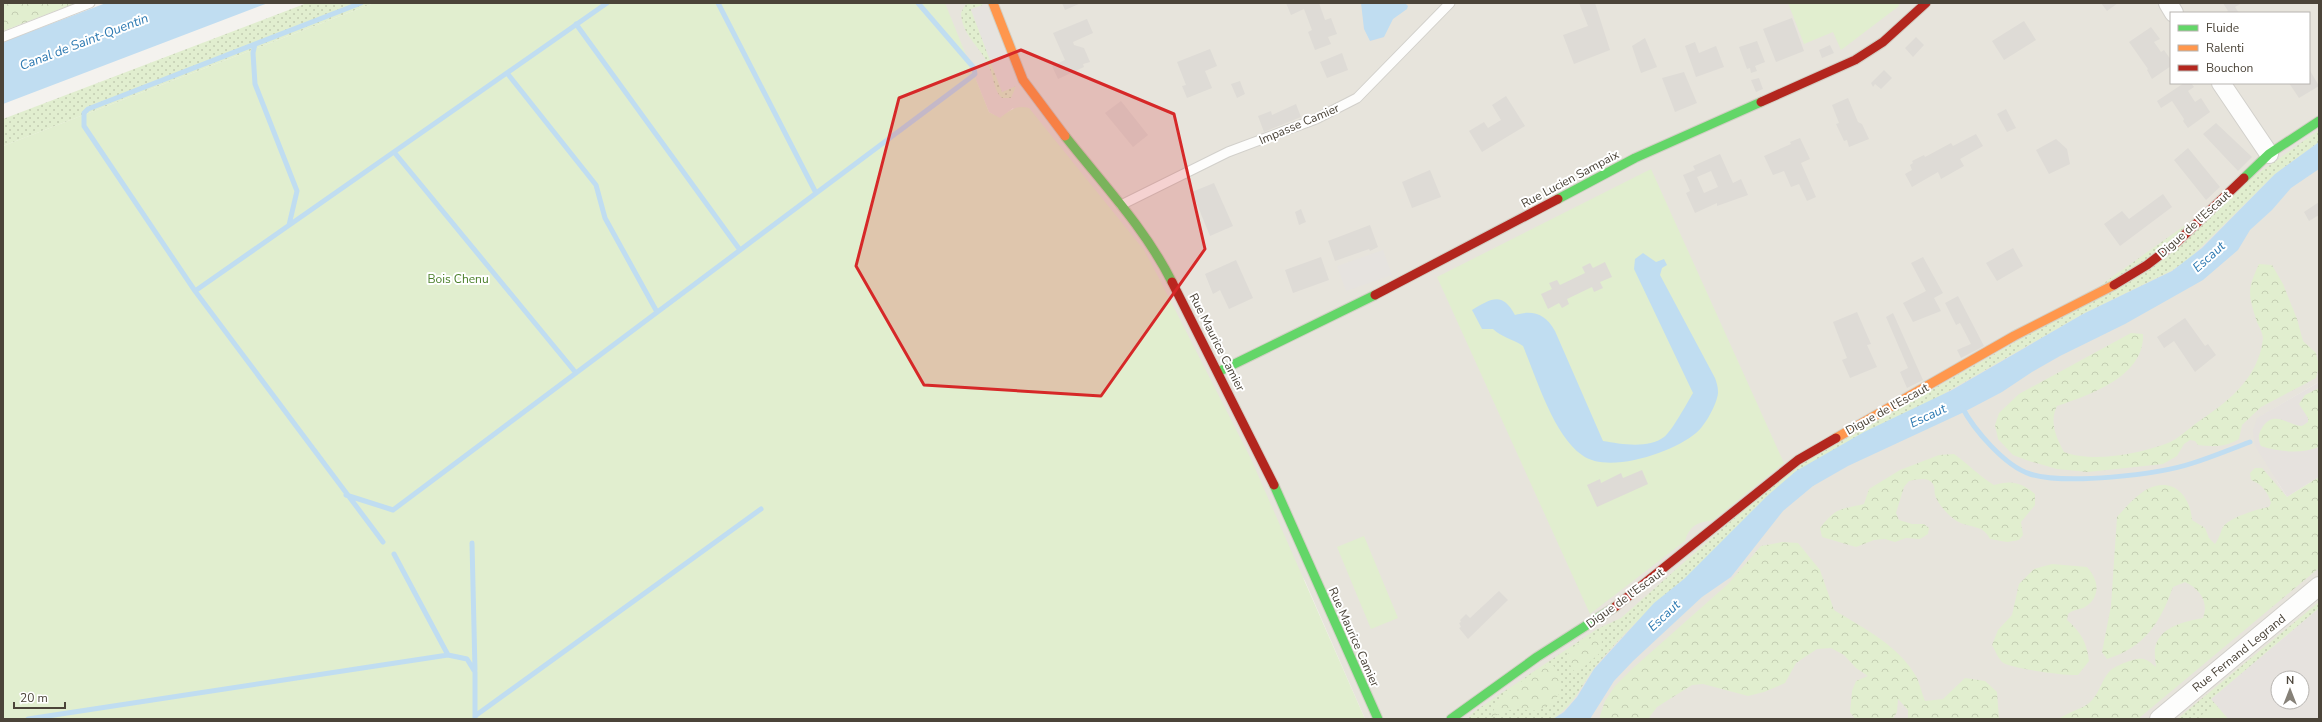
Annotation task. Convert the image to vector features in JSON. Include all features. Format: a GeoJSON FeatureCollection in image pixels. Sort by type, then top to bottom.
{"type":"FeatureCollection","features":[{"type":"Feature","properties":{"kind":"street","name":"Rue Maurice Camier"},"geometry":{"type":"LineString","coordinates":[[993,3],[1023,80],[1046,112],[1121,205],[1160,258],[1220,371],[1261,455],[1378,719]]}},
{"type":"Feature","properties":{"kind":"street","name":"Rue Lucien Sampaix"},"geometry":{"type":"LineString","coordinates":[[1220,371],[1415,275],[1635,158],[1855,60],[1888,38],[1926,3]]}},
{"type":"Feature","properties":{"kind":"street"},"geometry":{"type":"LineString","coordinates":[[2168,3],[2173,12]]}},
{"type":"Feature","properties":{"kind":"street"},"geometry":{"type":"LineString","coordinates":[[2222,84],[2270,154]]}},
{"type":"Feature","properties":{"kind":"street","name":"Digue de l'Escaut"},"geometry":{"type":"LineString","coordinates":[[1457,716],[1537,657],[1625,600],[1798,460],[2014,336],[2105,290],[2147,265],[2181,238],[2270,154],[2319,121]]}},
{"type":"Feature","properties":{"kind":"street","name":"Rue Fernand Legrand"},"geometry":{"type":"LineString","coordinates":[[2159,719],[2319,586]]}},
{"type":"Feature","properties":{"kind":"lane"},"geometry":{"type":"LineString","coordinates":[[3,37],[90,3]]}},
{"type":"Feature","properties":{"kind":"lane","name":"Impasse Camier"},"geometry":{"type":"LineString","coordinates":[[1121,205],[1228,152],[1316,119],[1357,98],[1375,82],[1450,3]]}},
{"type":"Feature","properties":{"kind":"highlighted area"},"geometry":{"type":"Polygon","coordinates":[[[1021,50],[1174,114],[1205,249],[1101,396],[924,385],[856,266],[899,98],[1021,50]]]}},
{"type":"Feature","properties":{"kind":"shaded area"},"geometry":{"type":"Polygon","coordinates":[[[944,3],[2319,3],[2319,382],[2258,418],[2277,481],[2287,497],[2319,477],[2319,608],[2211,699],[2228,719],[1365,719],[1305,581],[1013,108],[1000,119],[989,112],[944,3]]]}},
{"type":"Feature","properties":{"kind":"shaded area"},"geometry":{"type":"Polygon","coordinates":[[[986,4],[1018,85],[1002,92],[971,9],[986,4]]]}},
{"type":"Feature","properties":{"kind":"shaded area"},"geometry":{"type":"Polygon","coordinates":[[[1383,250],[1392,275],[1346,291],[1337,266],[1383,250]]]}},
{"type":"Feature","properties":{"kind":"shaded area"},"geometry":{"type":"Polygon","coordinates":[[[2319,382],[2319,477],[2287,497],[2255,446],[2253,431],[2257,418],[2319,382]]]}},
{"type":"Feature","properties":{"kind":"shaded area"},"geometry":{"type":"Polygon","coordinates":[[[2319,608],[2319,719],[2228,719],[2210,699],[2319,608]]]}},
{"type":"Feature","properties":{"kind":"green space"},"geometry":{"type":"Polygon","coordinates":[[[3,3],[76,3],[3,31],[3,3]]]}},
{"type":"Feature","properties":{"kind":"green space"},"geometry":{"type":"Polygon","coordinates":[[[307,3],[374,3],[3,146],[3,119],[307,3]]]}},
{"type":"Feature","properties":{"kind":"green space","name":"Bois Chenu"},"geometry":{"type":"Polygon","coordinates":[[[374,3],[945,3],[989,112],[1000,118],[1013,109],[1020,107],[1029,108],[1144,250],[1251,459],[1365,719],[3,719],[3,146],[374,3]]]}},
{"type":"Feature","properties":{"kind":"green space"},"geometry":{"type":"Polygon","coordinates":[[[970,3],[980,3],[983,5],[971,10],[1002,92],[1016,86],[1011,98],[1002,98],[999,95],[987,62],[965,29],[961,13],[965,5],[970,3]]]}},
{"type":"Feature","properties":{"kind":"green space"},"geometry":{"type":"Polygon","coordinates":[[[1788,3],[1898,3],[1899,6],[1841,50],[1833,32],[1804,44],[1788,3]]]}},
{"type":"Feature","properties":{"kind":"green space"},"geometry":{"type":"Polygon","coordinates":[[[2319,130],[2319,142],[2275,174],[2189,259],[2171,271],[2083,314],[1926,404],[1684,579],[1637,621],[1595,667],[1567,707],[1553,719],[1467,719],[1475,711],[1597,629],[1621,618],[1784,474],[2042,327],[2319,130]]]}},
{"type":"Feature","properties":{"kind":"green space"},"geometry":{"type":"Polygon","coordinates":[[[1651,169],[1784,463],[1712,521],[1702,522],[1694,526],[1689,532],[1685,541],[1590,614],[1437,277],[1651,169]]]}},
{"type":"Feature","properties":{"kind":"green space"},"geometry":{"type":"Polygon","coordinates":[[[2259,264],[2272,265],[2283,284],[2297,319],[2303,341],[2316,353],[2319,366],[2316,378],[2261,407],[2242,425],[2239,439],[2230,444],[2214,446],[2198,445],[2195,441],[2190,440],[2184,444],[2177,456],[2163,464],[2088,472],[2057,469],[2029,461],[2013,455],[1998,439],[1995,425],[1999,413],[2019,394],[2131,333],[2143,334],[2141,349],[2135,361],[2125,372],[2113,382],[2085,396],[2057,406],[2054,418],[2054,429],[2058,441],[2064,452],[2088,457],[2102,457],[2144,451],[2168,443],[2175,439],[2229,399],[2239,389],[2255,367],[2260,354],[2263,339],[2262,332],[2257,322],[2252,305],[2250,292],[2252,280],[2259,264]]]}},
{"type":"Feature","properties":{"kind":"green space"},"geometry":{"type":"Polygon","coordinates":[[[2319,388],[2319,447],[2305,451],[2290,451],[2275,450],[2261,446],[2259,435],[2267,422],[2276,419],[2302,426],[2308,422],[2308,418],[2299,404],[2305,395],[2319,388]]]}},
{"type":"Feature","properties":{"kind":"green space"},"geometry":{"type":"Polygon","coordinates":[[[1954,454],[1983,478],[1994,485],[2011,482],[2016,483],[2035,494],[2035,505],[2021,522],[2023,535],[2019,540],[2007,542],[1990,539],[1987,534],[1979,528],[1964,524],[1954,519],[1940,505],[1936,498],[1932,483],[1927,479],[1909,481],[1904,487],[1896,513],[1899,520],[1912,524],[1924,524],[1929,528],[1928,534],[1920,539],[1906,538],[1895,542],[1885,539],[1874,540],[1856,547],[1822,537],[1820,528],[1831,516],[1839,510],[1864,504],[1869,489],[1900,470],[1939,455],[1954,454]]]}},
{"type":"Feature","properties":{"kind":"green space"},"geometry":{"type":"Polygon","coordinates":[[[2255,468],[2262,468],[2287,497],[2319,477],[2319,568],[2138,719],[2059,719],[2089,703],[2095,696],[2106,676],[2115,667],[2131,661],[2143,659],[2147,660],[2156,667],[2155,648],[2162,635],[2167,630],[2181,623],[2203,618],[2205,612],[2204,601],[2195,588],[2185,582],[2173,587],[2163,612],[2149,632],[2132,648],[2107,659],[2102,652],[2111,606],[2117,517],[2144,491],[2162,485],[2170,486],[2177,489],[2183,495],[2190,510],[2192,520],[2205,528],[2209,538],[2215,544],[2223,527],[2227,523],[2244,514],[2269,507],[2271,503],[2266,492],[2261,486],[2251,480],[2250,473],[2255,468]]]}},
{"type":"Feature","properties":{"kind":"green space"},"geometry":{"type":"Polygon","coordinates":[[[1364,536],[1398,618],[1371,629],[1337,547],[1364,536]]]}},
{"type":"Feature","properties":{"kind":"green space"},"geometry":{"type":"Polygon","coordinates":[[[1782,542],[1798,543],[1820,570],[1834,610],[1869,631],[1901,656],[1917,678],[1925,701],[1943,699],[1965,678],[1985,681],[1997,692],[1999,719],[1908,719],[1908,710],[1898,699],[1897,712],[1893,719],[1855,719],[1850,712],[1852,691],[1856,681],[1868,676],[1856,668],[1844,655],[1831,648],[1817,649],[1796,663],[1785,683],[1764,692],[1748,696],[1703,684],[1692,685],[1657,707],[1648,719],[1599,719],[1605,701],[1615,686],[1632,669],[1728,584],[1761,546],[1782,542]]]}},
{"type":"Feature","properties":{"kind":"green space"},"geometry":{"type":"Polygon","coordinates":[[[2052,564],[2087,567],[2096,582],[2096,593],[2090,603],[2081,609],[2072,611],[2068,614],[2067,620],[2080,634],[2085,643],[2089,661],[2078,675],[2015,667],[2002,662],[1992,645],[1998,630],[2012,615],[2019,584],[2034,569],[2052,564]]]}},
{"type":"Feature","properties":{"kind":"green space"},"geometry":{"type":"Polygon","coordinates":[[[2319,602],[2319,608],[2211,699],[2228,719],[2177,719],[2319,602]]]}},
{"type":"Feature","properties":{"kind":"green space"},"geometry":{"type":"Polygon","coordinates":[[[1595,636],[1600,637],[1602,640],[1601,652],[1577,673],[1572,669],[1569,662],[1569,649],[1595,636]]]}},
{"type":"Feature","properties":{"kind":"green space"},"geometry":{"type":"Polygon","coordinates":[[[1551,663],[1557,670],[1561,684],[1558,697],[1553,702],[1537,710],[1532,711],[1515,709],[1491,717],[1499,703],[1507,694],[1526,678],[1551,663]]]}},
{"type":"Feature","properties":{"kind":"green space"},"geometry":{"type":"Polygon","coordinates":[[[2215,704],[2228,719],[2197,719],[2215,704]]]}},
{"type":"Feature","properties":{"kind":"water","name":"Canal de Saint-Quentin"},"geometry":{"type":"Polygon","coordinates":[[[106,3],[268,3],[3,104],[3,42],[106,3]]]}},
{"type":"Feature","properties":{"kind":"water"},"geometry":{"type":"Polygon","coordinates":[[[1361,3],[1405,3],[1408,6],[1407,9],[1393,19],[1384,37],[1370,41],[1364,29],[1361,3]]]}},
{"type":"Feature","properties":{"kind":"water","name":"Escaut"},"geometry":{"type":"Polygon","coordinates":[[[2319,142],[2319,169],[2291,188],[2272,210],[2250,230],[2238,250],[2203,280],[2125,324],[2060,356],[2002,392],[1962,413],[1848,466],[1813,486],[1783,511],[1731,577],[1702,597],[1633,661],[1614,681],[1590,719],[1553,719],[1564,712],[1577,697],[1594,669],[1654,603],[1684,579],[1766,497],[1796,471],[1864,432],[1952,390],[2083,314],[2172,271],[2202,248],[2275,174],[2319,142]]]}},
{"type":"Feature","properties":{"kind":"water"},"geometry":{"type":"Polygon","coordinates":[[[1643,253],[1656,262],[1664,259],[1667,265],[1662,268],[1660,275],[1715,378],[1718,389],[1717,398],[1710,414],[1699,430],[1686,440],[1673,447],[1657,454],[1624,462],[1608,463],[1593,461],[1582,455],[1572,446],[1554,420],[1523,346],[1493,329],[1482,329],[1472,310],[1496,299],[1501,300],[1510,307],[1515,315],[1532,313],[1538,314],[1547,320],[1555,331],[1603,441],[1634,445],[1658,441],[1671,429],[1693,393],[1634,269],[1635,259],[1643,253]]]}},
{"type":"Feature","properties":{"kind":"building"},"geometry":{"type":"Polygon","coordinates":[[[1062,3],[1081,3],[1065,10],[1062,3]]]}},
{"type":"Feature","properties":{"kind":"building"},"geometry":{"type":"Polygon","coordinates":[[[1286,3],[1319,3],[1325,20],[1331,18],[1337,34],[1328,37],[1331,44],[1315,50],[1308,32],[1312,30],[1304,9],[1291,15],[1286,3]]]}},
{"type":"Feature","properties":{"kind":"building"},"geometry":{"type":"Polygon","coordinates":[[[1579,3],[1595,3],[1610,50],[1574,64],[1563,35],[1588,26],[1579,3]]]}},
{"type":"Feature","properties":{"kind":"building"},"geometry":{"type":"Polygon","coordinates":[[[2101,3],[2118,3],[2107,11],[2101,3]]]}},
{"type":"Feature","properties":{"kind":"building"},"geometry":{"type":"Polygon","coordinates":[[[2223,3],[2242,3],[2235,7],[2238,12],[2226,12],[2228,11],[2223,3]]]}},
{"type":"Feature","properties":{"kind":"building"},"geometry":{"type":"Polygon","coordinates":[[[1792,18],[1804,51],[1776,62],[1763,29],[1792,18]]]}},
{"type":"Feature","properties":{"kind":"building"},"geometry":{"type":"Polygon","coordinates":[[[1087,19],[1093,33],[1073,42],[1074,45],[1084,48],[1090,62],[1083,64],[1084,67],[1058,79],[1052,66],[1065,60],[1053,33],[1087,19]]]}},
{"type":"Feature","properties":{"kind":"building"},"geometry":{"type":"Polygon","coordinates":[[[2024,21],[2036,40],[2004,60],[1992,41],[2024,21]]]}},
{"type":"Feature","properties":{"kind":"building"},"geometry":{"type":"Polygon","coordinates":[[[2151,27],[2160,39],[2154,42],[2161,52],[2164,50],[2170,59],[2170,67],[2152,79],[2147,70],[2148,69],[2129,42],[2151,27]]]}},
{"type":"Feature","properties":{"kind":"building"},"geometry":{"type":"Polygon","coordinates":[[[1916,37],[1924,45],[1913,57],[1905,48],[1916,37]]]}},
{"type":"Feature","properties":{"kind":"building"},"geometry":{"type":"Polygon","coordinates":[[[1645,38],[1657,67],[1641,73],[1632,46],[1645,38]]]}},
{"type":"Feature","properties":{"kind":"building"},"geometry":{"type":"Polygon","coordinates":[[[1757,41],[1765,62],[1755,66],[1757,71],[1751,73],[1750,68],[1747,69],[1739,47],[1757,41]]]}},
{"type":"Feature","properties":{"kind":"building"},"geometry":{"type":"Polygon","coordinates":[[[1695,42],[1699,53],[1716,46],[1724,67],[1696,77],[1685,46],[1695,42]]]}},
{"type":"Feature","properties":{"kind":"building"},"geometry":{"type":"Polygon","coordinates":[[[1830,45],[1834,53],[1822,58],[1819,50],[1830,45]]]}},
{"type":"Feature","properties":{"kind":"building"},"geometry":{"type":"Polygon","coordinates":[[[1210,49],[1217,66],[1205,71],[1212,88],[1187,98],[1182,86],[1186,85],[1177,62],[1210,49]]]}},
{"type":"Feature","properties":{"kind":"building"},"geometry":{"type":"Polygon","coordinates":[[[1342,53],[1348,70],[1327,78],[1320,62],[1342,53]]]}},
{"type":"Feature","properties":{"kind":"building"},"geometry":{"type":"Polygon","coordinates":[[[1884,70],[1892,78],[1881,89],[1875,84],[1873,87],[1871,83],[1884,70]]]}},
{"type":"Feature","properties":{"kind":"building"},"geometry":{"type":"Polygon","coordinates":[[[2310,71],[2319,86],[2299,98],[2290,84],[2310,84],[2310,71]]]}},
{"type":"Feature","properties":{"kind":"building"},"geometry":{"type":"Polygon","coordinates":[[[1684,72],[1697,103],[1675,112],[1662,78],[1684,72]]]}},
{"type":"Feature","properties":{"kind":"building"},"geometry":{"type":"Polygon","coordinates":[[[1759,78],[1763,89],[1756,92],[1751,80],[1759,78]]]}},
{"type":"Feature","properties":{"kind":"building"},"geometry":{"type":"Polygon","coordinates":[[[1240,81],[1245,94],[1237,98],[1231,84],[1240,81]]]}},
{"type":"Feature","properties":{"kind":"building"},"geometry":{"type":"Polygon","coordinates":[[[2182,84],[2192,84],[2194,87],[2188,91],[2195,102],[2201,98],[2210,112],[2188,128],[2172,101],[2161,108],[2157,101],[2182,84]]]}},
{"type":"Feature","properties":{"kind":"building"},"geometry":{"type":"Polygon","coordinates":[[[1506,96],[1525,126],[1482,152],[1469,131],[1484,122],[1488,128],[1501,120],[1492,105],[1506,96]]]}},
{"type":"Feature","properties":{"kind":"building"},"geometry":{"type":"Polygon","coordinates":[[[1848,98],[1858,122],[1862,124],[1869,139],[1849,147],[1847,140],[1844,141],[1836,124],[1839,123],[1832,105],[1848,98]]]}},
{"type":"Feature","properties":{"kind":"building"},"geometry":{"type":"Polygon","coordinates":[[[1121,101],[1148,135],[1133,147],[1105,113],[1121,101]]]}},
{"type":"Feature","properties":{"kind":"building"},"geometry":{"type":"Polygon","coordinates":[[[1296,104],[1301,117],[1264,132],[1258,116],[1271,111],[1272,115],[1296,104]]]}},
{"type":"Feature","properties":{"kind":"building"},"geometry":{"type":"Polygon","coordinates":[[[2006,109],[2016,128],[2007,132],[1997,114],[2006,109]]]}},
{"type":"Feature","properties":{"kind":"building"},"geometry":{"type":"Polygon","coordinates":[[[2216,123],[2252,157],[2238,171],[2203,134],[2216,123]]]}},
{"type":"Feature","properties":{"kind":"building"},"geometry":{"type":"Polygon","coordinates":[[[1976,134],[1983,146],[1960,159],[1964,166],[1941,179],[1938,172],[1912,187],[1905,174],[1912,170],[1910,165],[1913,163],[1912,161],[1924,155],[1925,157],[1951,143],[1953,146],[1976,134]]]}},
{"type":"Feature","properties":{"kind":"building"},"geometry":{"type":"Polygon","coordinates":[[[1800,138],[1810,159],[1801,163],[1816,197],[1807,201],[1799,184],[1791,187],[1784,171],[1773,175],[1764,156],[1791,144],[1790,142],[1800,138]]]}},
{"type":"Feature","properties":{"kind":"building"},"geometry":{"type":"Polygon","coordinates":[[[2056,139],[2067,149],[2070,164],[2049,174],[2036,150],[2056,139]]]}},
{"type":"Feature","properties":{"kind":"building"},"geometry":{"type":"Polygon","coordinates":[[[2188,148],[2220,187],[2206,200],[2174,160],[2188,148]]]}},
{"type":"Feature","properties":{"kind":"building"},"geometry":{"type":"Polygon","coordinates":[[[1720,154],[1733,183],[1741,179],[1748,195],[1717,206],[1717,203],[1695,213],[1686,193],[1690,191],[1683,175],[1695,170],[1693,166],[1720,154]],[[1711,171],[1697,177],[1704,193],[1718,187],[1711,171]]]}},
{"type":"Feature","properties":{"kind":"building"},"geometry":{"type":"Polygon","coordinates":[[[1430,170],[1441,197],[1412,208],[1402,182],[1430,170]]]}},
{"type":"Feature","properties":{"kind":"building"},"geometry":{"type":"Polygon","coordinates":[[[1214,183],[1233,226],[1210,236],[1192,192],[1214,183]]]}},
{"type":"Feature","properties":{"kind":"building"},"geometry":{"type":"Polygon","coordinates":[[[2163,194],[2172,207],[2120,246],[2104,224],[2122,211],[2129,219],[2163,194]]]}},
{"type":"Feature","properties":{"kind":"building"},"geometry":{"type":"Polygon","coordinates":[[[2319,202],[2319,215],[2309,221],[2304,212],[2319,202]]]}},
{"type":"Feature","properties":{"kind":"building"},"geometry":{"type":"Polygon","coordinates":[[[1301,209],[1306,222],[1299,225],[1295,212],[1301,209]]]}},
{"type":"Feature","properties":{"kind":"building"},"geometry":{"type":"Polygon","coordinates":[[[1370,225],[1378,247],[1370,251],[1369,249],[1335,261],[1328,241],[1370,225]]]}},
{"type":"Feature","properties":{"kind":"building"},"geometry":{"type":"Polygon","coordinates":[[[2013,248],[2023,266],[1997,281],[1986,263],[2013,248]]]}},
{"type":"Feature","properties":{"kind":"building"},"geometry":{"type":"Polygon","coordinates":[[[1321,257],[1329,280],[1293,293],[1285,270],[1321,257]]]}},
{"type":"Feature","properties":{"kind":"building"},"geometry":{"type":"Polygon","coordinates":[[[1923,257],[1943,293],[1934,298],[1941,311],[1913,322],[1903,303],[1926,291],[1911,263],[1923,257]]]}},
{"type":"Feature","properties":{"kind":"building"},"geometry":{"type":"Polygon","coordinates":[[[1236,260],[1253,298],[1229,309],[1220,290],[1213,294],[1205,274],[1236,260]]]}},
{"type":"Feature","properties":{"kind":"building"},"geometry":{"type":"Polygon","coordinates":[[[1605,262],[1612,277],[1600,282],[1603,288],[1594,292],[1592,287],[1567,299],[1569,304],[1562,308],[1559,303],[1548,309],[1541,294],[1552,289],[1549,283],[1557,280],[1560,285],[1585,273],[1582,267],[1590,263],[1593,268],[1605,262]]]}},
{"type":"Feature","properties":{"kind":"building"},"geometry":{"type":"Polygon","coordinates":[[[1958,296],[1984,346],[1961,358],[1957,350],[1971,344],[1960,323],[1956,325],[1945,303],[1958,296]]]}},
{"type":"Feature","properties":{"kind":"building"},"geometry":{"type":"Polygon","coordinates":[[[1857,312],[1871,344],[1867,345],[1877,367],[1850,378],[1842,360],[1847,358],[1833,322],[1857,312]]]}},
{"type":"Feature","properties":{"kind":"building"},"geometry":{"type":"Polygon","coordinates":[[[1893,313],[1923,380],[1907,388],[1900,372],[1908,368],[1886,317],[1893,313]]]}},
{"type":"Feature","properties":{"kind":"building"},"geometry":{"type":"Polygon","coordinates":[[[2185,318],[2205,346],[2208,344],[2216,355],[2195,372],[2174,341],[2164,348],[2157,337],[2185,318]]]}},
{"type":"Feature","properties":{"kind":"building"},"geometry":{"type":"Polygon","coordinates":[[[1642,470],[1648,484],[1597,507],[1587,485],[1600,479],[1601,483],[1621,473],[1623,478],[1642,470]]]}},
{"type":"Feature","properties":{"kind":"building"},"geometry":{"type":"Polygon","coordinates":[[[1499,591],[1508,600],[1468,639],[1459,628],[1461,627],[1459,623],[1461,622],[1460,620],[1466,614],[1470,618],[1499,591]]]}},
{"type":"Feature","properties":{"kind":"waterway"},"geometry":{"type":"LineString","coordinates":[[361,3],[88,109],[84,113],[84,126],[195,291],[383,542]]}},
{"type":"Feature","properties":{"kind":"waterway"},"geometry":{"type":"LineString","coordinates":[[195,291],[607,3]]}},
{"type":"Feature","properties":{"kind":"waterway"},"geometry":{"type":"LineString","coordinates":[[718,3],[816,193]]}},
{"type":"Feature","properties":{"kind":"waterway"},"geometry":{"type":"LineString","coordinates":[[346,495],[393,510],[975,74],[974,68],[918,3]]}},
{"type":"Feature","properties":{"kind":"waterway"},"geometry":{"type":"LineString","coordinates":[[576,24],[740,250]]}},
{"type":"Feature","properties":{"kind":"waterway"},"geometry":{"type":"LineString","coordinates":[[255,44],[253,53],[255,84],[297,191],[289,225]]}},
{"type":"Feature","properties":{"kind":"waterway"},"geometry":{"type":"LineString","coordinates":[[507,73],[596,185],[605,218],[657,312]]}},
{"type":"Feature","properties":{"kind":"waterway"},"geometry":{"type":"LineString","coordinates":[[394,152],[576,373]]}},
{"type":"Feature","properties":{"kind":"waterway"},"geometry":{"type":"LineString","coordinates":[[1962,407],[1982,436],[2001,455],[2020,470],[2030,474],[2046,477],[2088,479],[2135,475],[2193,463],[2250,442]]}},
{"type":"Feature","properties":{"kind":"waterway"},"geometry":{"type":"LineString","coordinates":[[475,716],[761,509]]}},
{"type":"Feature","properties":{"kind":"waterway"},"geometry":{"type":"LineString","coordinates":[[472,543],[475,670]]}},
{"type":"Feature","properties":{"kind":"waterway"},"geometry":{"type":"LineString","coordinates":[[394,554],[448,655],[467,659],[475,672],[475,718]]}},
{"type":"Feature","properties":{"kind":"waterway"},"geometry":{"type":"LineString","coordinates":[[28,719],[448,655]]}},
{"type":"Feature","properties":{"kind":"traffic: fast"},"geometry":{"type":"LineString","coordinates":[[1558,199],[1635,158],[1761,102]]}},
{"type":"Feature","properties":{"kind":"traffic: fast"},"geometry":{"type":"LineString","coordinates":[[2244,178],[2269,154],[2319,121]]}},
{"type":"Feature","properties":{"kind":"traffic: fast"},"geometry":{"type":"LineString","coordinates":[[1065,136],[1136,224],[1161,262],[1172,282]]}},
{"type":"Feature","properties":{"kind":"traffic: fast"},"geometry":{"type":"LineString","coordinates":[[1220,371],[1375,295]]}},
{"type":"Feature","properties":{"kind":"traffic: fast"},"geometry":{"type":"LineString","coordinates":[[1274,485],[1378,719]]}},
{"type":"Feature","properties":{"kind":"traffic: fast"},"geometry":{"type":"LineString","coordinates":[[1451,719],[1537,657],[1615,607]]}},
{"type":"Feature","properties":{"kind":"traffic: slow"},"geometry":{"type":"LineString","coordinates":[[993,3],[1023,80],[1065,136]]}},
{"type":"Feature","properties":{"kind":"traffic: slow"},"geometry":{"type":"LineString","coordinates":[[1836,438],[2014,336],[2114,285]]}},
{"type":"Feature","properties":{"kind":"traffic: jam"},"geometry":{"type":"LineString","coordinates":[[1761,102],[1855,60],[1883,42],[1926,3]]}},
{"type":"Feature","properties":{"kind":"traffic: jam"},"geometry":{"type":"LineString","coordinates":[[2114,285],[2147,265],[2177,242],[2244,178]]}},
{"type":"Feature","properties":{"kind":"traffic: jam"},"geometry":{"type":"LineString","coordinates":[[1375,295],[1558,199]]}},
{"type":"Feature","properties":{"kind":"traffic: jam"},"geometry":{"type":"LineString","coordinates":[[1172,282],[1274,485]]}},
{"type":"Feature","properties":{"kind":"traffic: jam"},"geometry":{"type":"LineString","coordinates":[[1615,607],[1798,460],[1836,438]]}}]}
